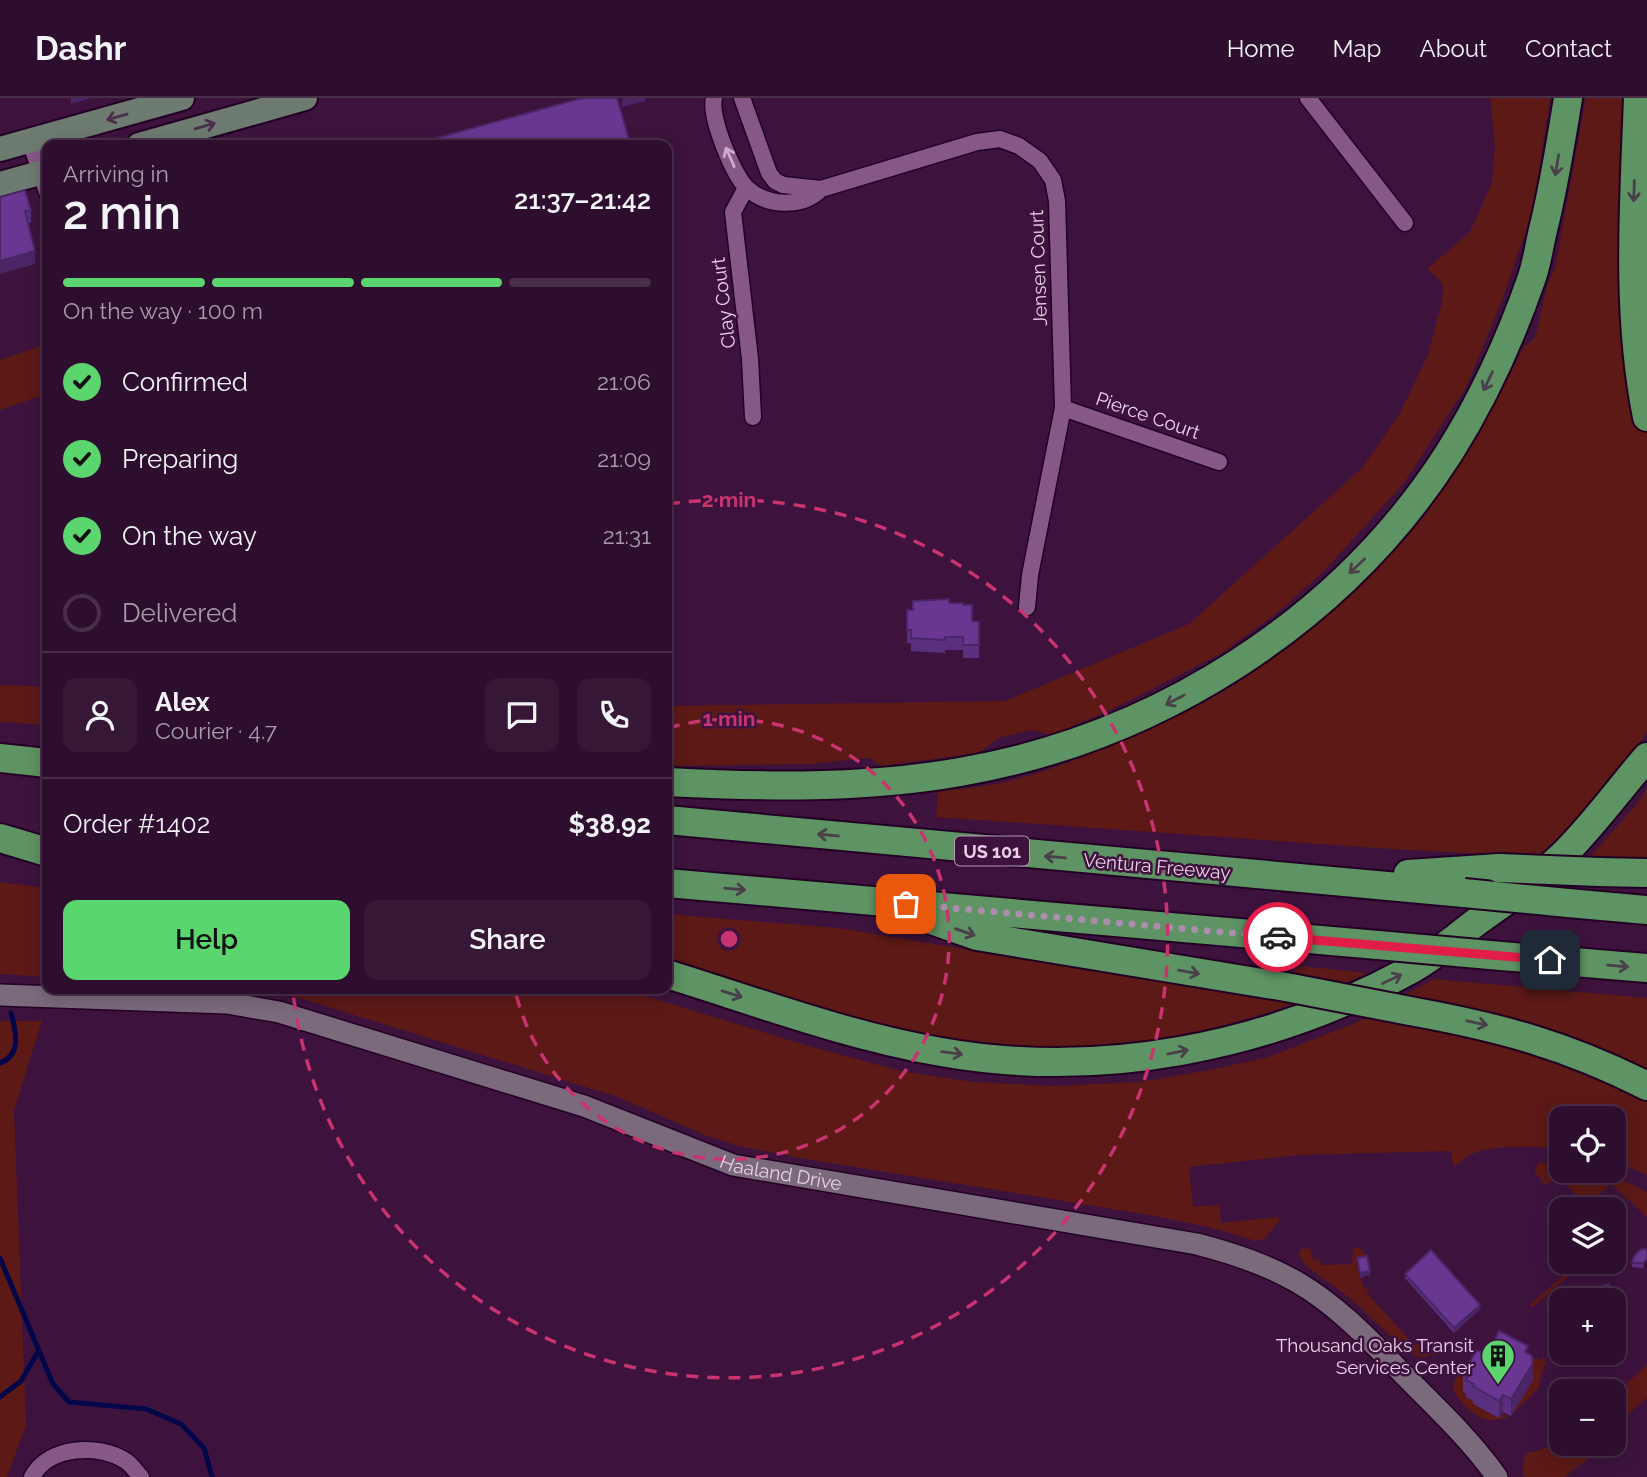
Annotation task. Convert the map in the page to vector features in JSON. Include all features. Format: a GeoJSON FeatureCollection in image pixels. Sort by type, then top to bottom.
{"type":"FeatureCollection","features":[{"type":"Feature","properties":{"kind":"highway"},"geometry":{"type":"LineString","coordinates":[[672,782],[729,785],[877,784],[961,772],[1035,756],[1108,732],[1175,701],[1235,666],[1309,611],[1372,552],[1412,505],[1470,417],[1506,346],[1532,276],[1554,183],[1568,98]]}},
{"type":"Feature","properties":{"kind":"highway"},"geometry":{"type":"LineString","coordinates":[[1638,98],[1632,253],[1635,325],[1647,417]]}},
{"type":"Feature","properties":{"kind":"highway"},"geometry":{"type":"LineString","coordinates":[[0,750],[42,752]]}},
{"type":"Feature","properties":{"kind":"highway"},"geometry":{"type":"LineString","coordinates":[[672,977],[862,1034],[942,1052],[1016,1060],[1087,1061],[1155,1057],[1225,1042],[1314,1014],[1410,971],[1529,884],[1566,852],[1647,757]]}},
{"type":"Feature","properties":{"kind":"highway"},"geometry":{"type":"LineString","coordinates":[[0,758],[42,762]]}},
{"type":"Feature","properties":{"kind":"highway","name":"Ventura Freeway"},"geometry":{"type":"LineString","coordinates":[[672,820],[1647,910]]}},
{"type":"Feature","properties":{"kind":"highway"},"geometry":{"type":"LineString","coordinates":[[0,828],[42,831]]}},
{"type":"Feature","properties":{"kind":"highway"},"geometry":{"type":"LineString","coordinates":[[0,838],[42,851]]}},
{"type":"Feature","properties":{"kind":"highway"},"geometry":{"type":"LineString","coordinates":[[1318,881],[1499,868],[1647,873]]}},
{"type":"Feature","properties":{"kind":"highway"},"geometry":{"type":"LineString","coordinates":[[672,884],[1647,968]]}},
{"type":"Feature","properties":{"kind":"highway"},"geometry":{"type":"LineString","coordinates":[[878,901],[977,936],[1286,987],[1483,1024],[1568,1050],[1647,1086]]}},
{"type":"Feature","properties":{"kind":"main road"},"geometry":{"type":"LineString","coordinates":[[0,149],[182,98]]}},
{"type":"Feature","properties":{"kind":"main road"},"geometry":{"type":"LineString","coordinates":[[157,140],[305,98]]}},
{"type":"Feature","properties":{"kind":"main road"},"geometry":{"type":"LineString","coordinates":[[0,184],[42,179]]}},
{"type":"Feature","properties":{"kind":"street"},"geometry":{"type":"LineString","coordinates":[[714,98],[712,104],[718,127],[734,168],[746,188],[765,199],[777,202],[812,198],[821,188]]}},
{"type":"Feature","properties":{"kind":"street"},"geometry":{"type":"LineString","coordinates":[[742,98],[769,173],[775,181],[783,185],[821,188]]}},
{"type":"Feature","properties":{"kind":"street"},"geometry":{"type":"LineString","coordinates":[[1308,98],[1405,223]]}},
{"type":"Feature","properties":{"kind":"street","name":"Jensen Court"},"geometry":{"type":"LineString","coordinates":[[821,188],[977,142],[1000,139],[1019,146],[1040,161],[1053,180],[1057,201],[1063,408],[1030,575],[1027,607]]}},
{"type":"Feature","properties":{"kind":"street"},"geometry":{"type":"LineString","coordinates":[[30,141],[42,171]]}},
{"type":"Feature","properties":{"kind":"street","name":"Clay Court"},"geometry":{"type":"LineString","coordinates":[[746,188],[733,212],[750,359],[753,417]]}},
{"type":"Feature","properties":{"kind":"street","name":"Pierce Court"},"geometry":{"type":"LineString","coordinates":[[1063,408],[1219,463]]}},
{"type":"Feature","properties":{"kind":"street","name":"Haaland Drive"},"geometry":{"type":"LineString","coordinates":[[0,995],[227,1003],[279,1012],[584,1106],[733,1165],[1231,1252],[1297,1282],[1322,1299],[1357,1329],[1464,1435],[1497,1477]]}},
{"type":"Feature","properties":{"kind":"street"},"geometry":{"type":"LineString","coordinates":[[32,1477],[54,1456],[90,1450],[110,1453],[127,1462],[141,1477]]}},
{"type":"Feature","properties":{"kind":"shaded area"},"geometry":{"type":"Polygon","coordinates":[[[1490,98],[1550,98],[1533,210],[1501,303],[1466,387],[1404,483],[1324,571],[1278,612],[1222,653],[1111,710],[1051,735],[1032,730],[998,738],[979,753],[881,766],[870,758],[810,764],[672,766],[672,706],[1005,701],[1189,624],[1362,468],[1399,415],[1428,355],[1441,306],[1441,282],[1427,269],[1470,232],[1492,183],[1495,145],[1490,98]]]}},
{"type":"Feature","properties":{"kind":"shaded area"},"geometry":{"type":"Polygon","coordinates":[[[1586,98],[1647,98],[1647,732],[1594,804],[1541,857],[936,817],[938,790],[963,789],[1010,781],[1057,767],[1189,711],[1225,690],[1278,655],[1328,614],[1395,547],[1440,491],[1502,389],[1524,347],[1535,338],[1548,283],[1555,268],[1586,98]]]}},
{"type":"Feature","properties":{"kind":"shaded area"},"geometry":{"type":"Polygon","coordinates":[[[42,346],[42,396],[0,410],[0,360],[42,346]]]}},
{"type":"Feature","properties":{"kind":"shaded area"},"geometry":{"type":"Polygon","coordinates":[[[0,685],[42,687],[42,725],[0,722],[0,685]]]}},
{"type":"Feature","properties":{"kind":"shaded area"},"geometry":{"type":"Polygon","coordinates":[[[1647,789],[1647,860],[1589,858],[1637,804],[1647,789]]]}},
{"type":"Feature","properties":{"kind":"shaded area"},"geometry":{"type":"Polygon","coordinates":[[[0,882],[42,887],[42,977],[0,974],[0,882]]]}},
{"type":"Feature","properties":{"kind":"shaded area"},"geometry":{"type":"Polygon","coordinates":[[[672,914],[839,928],[1281,1002],[1303,982],[1281,979],[1300,966],[1368,973],[1270,1012],[1168,1037],[1117,1044],[1012,1046],[959,1040],[886,1026],[672,962],[672,914]]]}},
{"type":"Feature","properties":{"kind":"shaded area"},"geometry":{"type":"Polygon","coordinates":[[[1433,979],[1647,998],[1647,1076],[1400,998],[1433,979]]]}},
{"type":"Feature","properties":{"kind":"shaded area"},"geometry":{"type":"Polygon","coordinates":[[[280,994],[638,994],[901,1071],[973,1082],[1053,1086],[1140,1082],[1210,1070],[1269,1057],[1370,1017],[1478,1036],[1553,1058],[1647,1099],[1647,1175],[1626,1165],[1626,1106],[1549,1106],[1549,1148],[1489,1149],[1468,1156],[1455,1166],[1451,1151],[1299,1155],[1189,1167],[1193,1207],[1219,1205],[1221,1223],[1277,1217],[1280,1220],[1264,1239],[1257,1241],[1155,1216],[739,1146],[705,1135],[618,1097],[300,998],[280,994]]]}},
{"type":"Feature","properties":{"kind":"shaded area"},"geometry":{"type":"Polygon","coordinates":[[[0,1021],[42,1021],[14,1110],[26,1425],[7,1477],[0,1477],[0,1021]]]}},
{"type":"Feature","properties":{"kind":"shaded area"},"geometry":{"type":"Polygon","coordinates":[[[1539,1163],[1549,1163],[1549,1183],[1545,1185],[1534,1171],[1539,1163]]]}},
{"type":"Feature","properties":{"kind":"shaded area"},"geometry":{"type":"Polygon","coordinates":[[[1626,1182],[1647,1192],[1647,1217],[1611,1184],[1596,1197],[1577,1197],[1564,1183],[1626,1182]]]}},
{"type":"Feature","properties":{"kind":"shaded area"},"geometry":{"type":"Polygon","coordinates":[[[1359,1247],[1368,1258],[1356,1262],[1364,1289],[1370,1288],[1366,1292],[1415,1346],[1428,1338],[1439,1349],[1434,1356],[1431,1354],[1420,1357],[1409,1353],[1351,1299],[1298,1257],[1301,1249],[1310,1248],[1313,1259],[1320,1260],[1321,1265],[1352,1264],[1353,1248],[1359,1247]]]}},
{"type":"Feature","properties":{"kind":"shaded area"},"geometry":{"type":"Polygon","coordinates":[[[1565,1274],[1570,1275],[1555,1288],[1549,1288],[1565,1274]]]}},
{"type":"Feature","properties":{"kind":"shaded area"},"geometry":{"type":"Polygon","coordinates":[[[1549,1288],[1549,1293],[1533,1307],[1530,1305],[1549,1288]]]}},
{"type":"Feature","properties":{"kind":"shaded area"},"geometry":{"type":"Polygon","coordinates":[[[1494,1345],[1498,1346],[1476,1367],[1463,1392],[1473,1404],[1499,1418],[1503,1413],[1508,1417],[1491,1420],[1480,1417],[1464,1405],[1456,1394],[1454,1383],[1465,1367],[1494,1345]]]}},
{"type":"Feature","properties":{"kind":"shaded area"},"geometry":{"type":"Polygon","coordinates":[[[1531,1357],[1546,1359],[1538,1389],[1513,1413],[1533,1380],[1531,1357]]]}},
{"type":"Feature","properties":{"kind":"shaded area"},"geometry":{"type":"Polygon","coordinates":[[[1647,1365],[1647,1398],[1626,1416],[1626,1384],[1647,1365]]]}},
{"type":"Feature","properties":{"kind":"shaded area"},"geometry":{"type":"Polygon","coordinates":[[[1549,1447],[1549,1456],[1590,1457],[1565,1477],[1525,1477],[1522,1471],[1525,1460],[1522,1457],[1549,1447]]]}},
{"type":"Feature","properties":{"kind":"building"},"geometry":{"type":"Polygon","coordinates":[[[582,98],[617,98],[629,139],[625,140],[429,140],[582,98]]]}},
{"type":"Feature","properties":{"kind":"building"},"geometry":{"type":"Polygon","coordinates":[[[25,190],[31,210],[25,211],[35,251],[0,261],[0,197],[25,190]]]}},
{"type":"Feature","properties":{"kind":"building"},"geometry":{"type":"Polygon","coordinates":[[[949,599],[949,603],[972,605],[972,621],[979,622],[979,645],[963,645],[963,637],[945,637],[945,640],[911,638],[911,630],[907,630],[907,610],[913,610],[913,601],[949,599]]]}},
{"type":"Feature","properties":{"kind":"building"},"geometry":{"type":"Polygon","coordinates":[[[1641,1249],[1647,1249],[1647,1259],[1643,1263],[1632,1263],[1634,1256],[1641,1249]]]}},
{"type":"Feature","properties":{"kind":"building"},"geometry":{"type":"Polygon","coordinates":[[[1431,1250],[1480,1305],[1454,1328],[1405,1274],[1431,1250]]]}},
{"type":"Feature","properties":{"kind":"building"},"geometry":{"type":"Polygon","coordinates":[[[1367,1256],[1370,1271],[1360,1273],[1357,1258],[1367,1256]]]}},
{"type":"Feature","properties":{"kind":"building","name":"Thousand Oaks Transit Services Center"},"geometry":{"type":"Polygon","coordinates":[[[1499,1331],[1528,1346],[1525,1352],[1532,1356],[1533,1363],[1511,1399],[1503,1395],[1499,1401],[1473,1386],[1474,1384],[1466,1380],[1468,1377],[1463,1375],[1476,1350],[1487,1355],[1499,1331]]]}},
{"type":"Feature","properties":{"kind":"waterway"},"geometry":{"type":"LineString","coordinates":[[0,1063],[12,1054],[16,1042],[11,1013]]}},
{"type":"Feature","properties":{"kind":"waterway"},"geometry":{"type":"LineString","coordinates":[[0,1258],[53,1384],[69,1402],[146,1409],[181,1424],[204,1448],[212,1477]]}},
{"type":"Feature","properties":{"kind":"waterway"},"geometry":{"type":"LineString","coordinates":[[0,1397],[21,1381],[39,1350]]}},
{"type":"Feature","properties":{"kind":"way so far"},"geometry":{"type":"LineString","coordinates":[[906,904],[1278,937]]}},
{"type":"Feature","properties":{"kind":"place","name":"Thousand Oaks Transit Services Center"},"geometry":{"type":"Point","coordinates":[1498,1386]}},
{"type":"Feature","properties":{"kind":"route"},"geometry":{"type":"LineString","coordinates":[[1278,937],[1550,960]]}}]}
